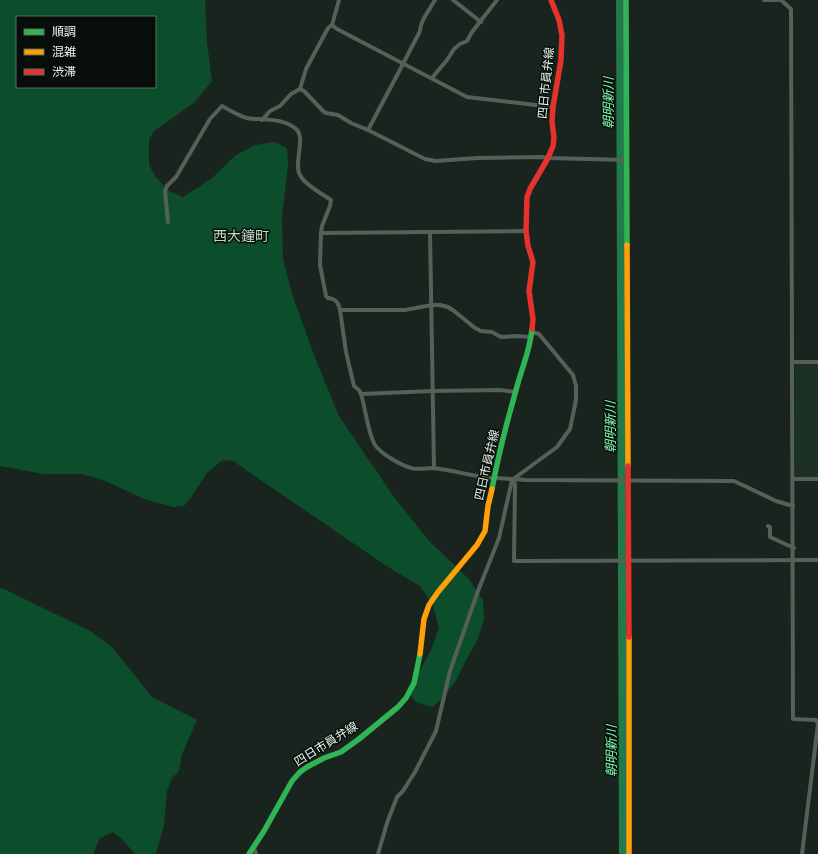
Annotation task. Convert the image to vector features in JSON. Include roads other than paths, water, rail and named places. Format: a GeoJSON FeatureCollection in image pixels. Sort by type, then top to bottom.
{"type":"FeatureCollection","features":[{"type":"Feature","properties":{"kind":"main road","name":"四日市員弁線"},"geometry":{"type":"LineString","coordinates":[[249,854],[279,807],[292,781],[300,772],[324,758],[341,752],[398,707],[406,698],[414,683],[419,660],[424,620],[429,605],[477,545],[485,530],[488,506],[498,459],[515,392],[528,357],[533,320],[529,291],[533,262],[528,246],[526,231],[527,197],[553,146],[553,107],[561,60],[562,35],[551,0]]}},
{"type":"Feature","properties":{"kind":"main road"},"geometry":{"type":"LineString","coordinates":[[626,0],[623,160],[627,240],[626,480],[624,560],[629,854]]}},
{"type":"Feature","properties":{"kind":"street"},"geometry":{"type":"LineString","coordinates":[[264,120],[270,112],[280,106],[291,94],[300,89],[306,69],[328,28],[332,25],[339,0]]}},
{"type":"Feature","properties":{"kind":"street"},"geometry":{"type":"LineString","coordinates":[[368,130],[404,64],[420,31],[424,18],[435,0]]}},
{"type":"Feature","properties":{"kind":"street"},"geometry":{"type":"LineString","coordinates":[[452,0],[481,22]]}},
{"type":"Feature","properties":{"kind":"street"},"geometry":{"type":"LineString","coordinates":[[432,78],[454,49],[467,41],[472,32],[497,0]]}},
{"type":"Feature","properties":{"kind":"street"},"geometry":{"type":"LineString","coordinates":[[764,0],[781,0],[791,9],[794,548],[793,719],[816,720],[818,724],[802,854]]}},
{"type":"Feature","properties":{"kind":"street"},"geometry":{"type":"LineString","coordinates":[[332,25],[467,97],[553,107]]}},
{"type":"Feature","properties":{"kind":"street"},"geometry":{"type":"LineString","coordinates":[[300,89],[304,91],[326,113],[338,115],[351,123],[425,158],[436,161],[477,158],[542,157],[623,160]]}},
{"type":"Feature","properties":{"kind":"street"},"geometry":{"type":"LineString","coordinates":[[168,222],[165,191],[167,186],[176,177],[210,119],[222,106],[247,118],[277,120],[296,128],[300,138],[300,152],[297,168],[300,175],[305,181],[331,200],[322,226],[320,265],[326,296],[328,298],[335,299],[338,303],[346,352],[354,386],[361,394],[371,436],[376,445],[390,458],[410,468],[434,468],[490,478],[498,459]]}},
{"type":"Feature","properties":{"kind":"street"},"geometry":{"type":"LineString","coordinates":[[321,233],[526,231]]}},
{"type":"Feature","properties":{"kind":"street"},"geometry":{"type":"LineString","coordinates":[[430,232],[434,468]]}},
{"type":"Feature","properties":{"kind":"street"},"geometry":{"type":"LineString","coordinates":[[340,310],[405,310],[440,305],[454,311],[475,328],[481,331],[492,332],[501,337],[539,334],[573,375],[576,386],[576,400],[570,429],[557,447],[512,480],[499,538],[450,671],[436,731],[415,772],[403,791],[397,797],[387,823],[378,854]]}},
{"type":"Feature","properties":{"kind":"street"},"geometry":{"type":"LineString","coordinates":[[792,362],[818,362]]}},
{"type":"Feature","properties":{"kind":"street"},"geometry":{"type":"LineString","coordinates":[[361,394],[500,390],[515,392]]}},
{"type":"Feature","properties":{"kind":"street"},"geometry":{"type":"LineString","coordinates":[[497,478],[512,480],[734,480],[776,501],[793,506]]}},
{"type":"Feature","properties":{"kind":"street"},"geometry":{"type":"LineString","coordinates":[[793,479],[818,479]]}},
{"type":"Feature","properties":{"kind":"street"},"geometry":{"type":"LineString","coordinates":[[512,480],[515,484],[514,561],[818,560]]}},
{"type":"Feature","properties":{"kind":"street"},"geometry":{"type":"LineString","coordinates":[[768,526],[770,527],[770,537],[794,548]]}},
{"type":"Feature","properties":{"kind":"street"},"geometry":{"type":"LineString","coordinates":[[254,848],[256,854]]}},
{"type":"Feature","properties":{"kind":"waterway","name":"朝明新川"},"geometry":{"type":"LineString","coordinates":[[620,0],[623,854]]}},
{"type":"Feature","properties":{"kind":"district","name":"西大鐘町"},"geometry":{"type":"Point","coordinates":[241,236]}}]}
